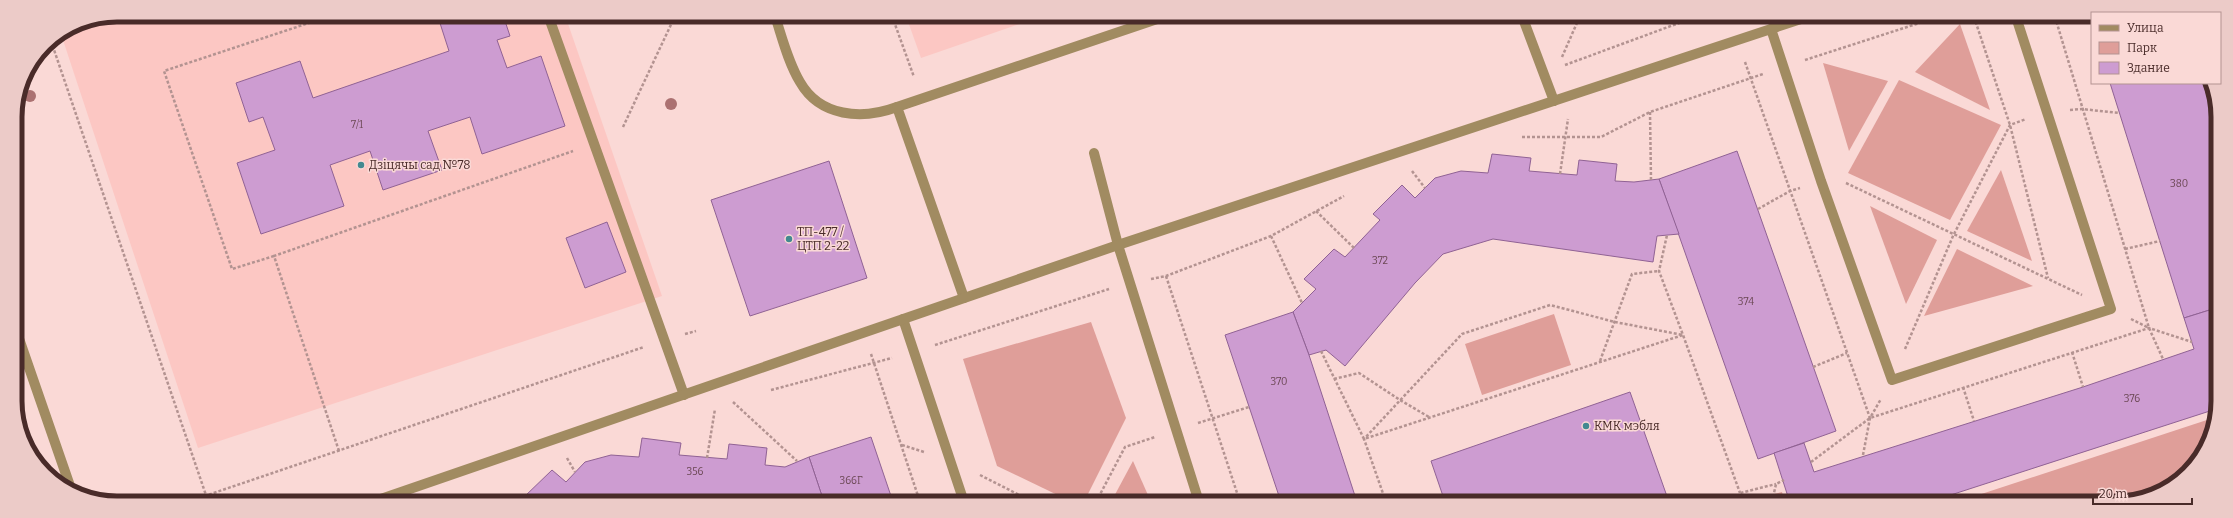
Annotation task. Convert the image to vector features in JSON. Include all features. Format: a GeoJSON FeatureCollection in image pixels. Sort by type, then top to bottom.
{"type":"FeatureCollection","features":[{"type":"Feature","properties":{"kind":"lane"},"geometry":{"type":"LineString","coordinates":[[550,22],[684,395]]}},
{"type":"Feature","properties":{"kind":"lane"},"geometry":{"type":"LineString","coordinates":[[777,22],[791,63],[800,82],[815,101],[836,111],[860,115],[881,113],[1148,22]]}},
{"type":"Feature","properties":{"kind":"lane"},"geometry":{"type":"LineString","coordinates":[[1524,22],[1554,101]]}},
{"type":"Feature","properties":{"kind":"lane"},"geometry":{"type":"LineString","coordinates":[[390,496],[1118,245],[1792,22]]}},
{"type":"Feature","properties":{"kind":"lane"},"geometry":{"type":"LineString","coordinates":[[1771,29],[1821,181],[1892,380],[2111,309],[2018,22]]}},
{"type":"Feature","properties":{"kind":"lane"},"geometry":{"type":"LineString","coordinates":[[897,107],[964,298]]}},
{"type":"Feature","properties":{"kind":"lane"},"geometry":{"type":"LineString","coordinates":[[1094,153],[1118,245],[1197,496]]}},
{"type":"Feature","properties":{"kind":"lane"},"geometry":{"type":"LineString","coordinates":[[903,319],[962,496]]}},
{"type":"Feature","properties":{"kind":"lane"},"geometry":{"type":"LineString","coordinates":[[22,347],[69,483]]}},
{"type":"Feature","properties":{"kind":"path"},"geometry":{"type":"LineString","coordinates":[[312,22],[164,71],[232,269],[274,256],[594,144]]}},
{"type":"Feature","properties":{"kind":"path"},"geometry":{"type":"LineString","coordinates":[[623,126],[672,22]]}},
{"type":"Feature","properties":{"kind":"path"},"geometry":{"type":"LineString","coordinates":[[894,22],[922,99]]}},
{"type":"Feature","properties":{"kind":"path"},"geometry":{"type":"LineString","coordinates":[[1557,67],[1577,22]]}},
{"type":"Feature","properties":{"kind":"path"},"geometry":{"type":"LineString","coordinates":[[1543,73],[1678,22]]}},
{"type":"Feature","properties":{"kind":"path"},"geometry":{"type":"LineString","coordinates":[[1519,137],[1567,135],[1601,137],[1650,112],[1923,22]]}},
{"type":"Feature","properties":{"kind":"path"},"geometry":{"type":"LineString","coordinates":[[1976,22],[2010,125],[2049,279]]}},
{"type":"Feature","properties":{"kind":"path"},"geometry":{"type":"LineString","coordinates":[[2057,22],[2149,328],[2163,359]]}},
{"type":"Feature","properties":{"kind":"path"},"geometry":{"type":"LineString","coordinates":[[1736,40],[1751,78],[1870,418]]}},
{"type":"Feature","properties":{"kind":"path"},"geometry":{"type":"LineString","coordinates":[[53,47],[206,495],[665,340],[696,331]]}},
{"type":"Feature","properties":{"kind":"path"},"geometry":{"type":"LineString","coordinates":[[1650,112],[1651,180]]}},
{"type":"Feature","properties":{"kind":"path"},"geometry":{"type":"LineString","coordinates":[[1863,456],[1870,418],[1892,380],[1953,236],[2010,125]]}},
{"type":"Feature","properties":{"kind":"path"},"geometry":{"type":"LineString","coordinates":[[1560,174],[1567,135]]}},
{"type":"Feature","properties":{"kind":"path"},"geometry":{"type":"LineString","coordinates":[[1409,166],[1425,188]]}},
{"type":"Feature","properties":{"kind":"path"},"geometry":{"type":"LineString","coordinates":[[1758,209],[1790,191],[1821,181],[1850,184],[1953,236],[2049,279],[2149,328],[2192,342]]}},
{"type":"Feature","properties":{"kind":"path"},"geometry":{"type":"LineString","coordinates":[[769,391],[875,364],[1130,283],[1166,276],[1271,236],[1349,193]]}},
{"type":"Feature","properties":{"kind":"path"},"geometry":{"type":"LineString","coordinates":[[1316,211],[1354,248]]}},
{"type":"Feature","properties":{"kind":"path"},"geometry":{"type":"LineString","coordinates":[[1667,235],[1659,271],[1741,496]]}},
{"type":"Feature","properties":{"kind":"path"},"geometry":{"type":"LineString","coordinates":[[1271,236],[1302,303]]}},
{"type":"Feature","properties":{"kind":"path"},"geometry":{"type":"LineString","coordinates":[[2125,249],[2160,241]]}},
{"type":"Feature","properties":{"kind":"path"},"geometry":{"type":"LineString","coordinates":[[274,256],[339,451]]}},
{"type":"Feature","properties":{"kind":"path"},"geometry":{"type":"LineString","coordinates":[[1600,361],[1632,274],[1659,271]]}},
{"type":"Feature","properties":{"kind":"path"},"geometry":{"type":"LineString","coordinates":[[1166,276],[1238,496]]}},
{"type":"Feature","properties":{"kind":"path"},"geometry":{"type":"LineString","coordinates":[[1364,440],[1462,334],[1550,305],[1615,322],[1683,335]]}},
{"type":"Feature","properties":{"kind":"path"},"geometry":{"type":"LineString","coordinates":[[1811,462],[1870,418],[2149,328]]}},
{"type":"Feature","properties":{"kind":"path"},"geometry":{"type":"LineString","coordinates":[[863,332],[918,496]]}},
{"type":"Feature","properties":{"kind":"path"},"geometry":{"type":"LineString","coordinates":[[1364,440],[1429,417],[1683,335]]}},
{"type":"Feature","properties":{"kind":"path"},"geometry":{"type":"LineString","coordinates":[[1321,351],[1364,440],[1384,496]]}},
{"type":"Feature","properties":{"kind":"path"},"geometry":{"type":"LineString","coordinates":[[2072,352],[2083,387]]}},
{"type":"Feature","properties":{"kind":"path"},"geometry":{"type":"LineString","coordinates":[[1813,367],[1846,353]]}},
{"type":"Feature","properties":{"kind":"path"},"geometry":{"type":"LineString","coordinates":[[1334,379],[1359,373],[1429,417]]}},
{"type":"Feature","properties":{"kind":"path"},"geometry":{"type":"LineString","coordinates":[[1963,387],[1974,421]]}},
{"type":"Feature","properties":{"kind":"path"},"geometry":{"type":"LineString","coordinates":[[739,399],[731,401],[797,461]]}},
{"type":"Feature","properties":{"kind":"path"},"geometry":{"type":"LineString","coordinates":[[707,408],[715,406],[707,458]]}},
{"type":"Feature","properties":{"kind":"path"},"geometry":{"type":"LineString","coordinates":[[564,452],[575,472]]}},
{"type":"Feature","properties":{"kind":"path"},"geometry":{"type":"LineString","coordinates":[[1740,493],[1776,484],[1784,480]]}},
{"type":"Feature","properties":{"kind":"path"},"geometry":{"type":"LineString","coordinates":[[1773,496],[1776,484]]}},
{"type":"Feature","properties":{"kind":"shaded area","name":"Дзіцячы сад №78"},"geometry":{"type":"Polygon","coordinates":[[[111,22],[567,22],[662,296],[198,448],[63,39],[81,29],[92,25],[111,22]]]}},
{"type":"Feature","properties":{"kind":"shaded area"},"geometry":{"type":"Polygon","coordinates":[[[908,22],[1026,22],[921,58],[908,22]]]}},
{"type":"Feature","properties":{"kind":"green space"},"geometry":{"type":"Polygon","coordinates":[[[1960,24],[1990,110],[1915,72],[1960,24]]]}},
{"type":"Feature","properties":{"kind":"green space"},"geometry":{"type":"Polygon","coordinates":[[[1823,63],[1888,81],[1849,151],[1823,63]]]}},
{"type":"Feature","properties":{"kind":"green space"},"geometry":{"type":"Polygon","coordinates":[[[1899,80],[2001,125],[1950,220],[1848,173],[1899,80]]]}},
{"type":"Feature","properties":{"kind":"green space"},"geometry":{"type":"Polygon","coordinates":[[[2001,170],[2032,261],[1967,231],[2001,170]]]}},
{"type":"Feature","properties":{"kind":"green space"},"geometry":{"type":"Polygon","coordinates":[[[1870,206],[1937,240],[1906,304],[1870,206]]]}},
{"type":"Feature","properties":{"kind":"green space"},"geometry":{"type":"Polygon","coordinates":[[[1957,249],[2033,286],[1924,316],[1957,249]]]}},
{"type":"Feature","properties":{"kind":"green space"},"geometry":{"type":"Polygon","coordinates":[[[1554,314],[1571,365],[1482,395],[1465,344],[1554,314]]]}},
{"type":"Feature","properties":{"kind":"green space"},"geometry":{"type":"Polygon","coordinates":[[[1091,322],[1126,418],[1087,496],[1060,496],[997,466],[963,359],[1091,322]]]}},
{"type":"Feature","properties":{"kind":"green space"},"geometry":{"type":"Polygon","coordinates":[[[2209,419],[2204,437],[2195,454],[2187,464],[2169,480],[2141,493],[2122,496],[1975,496],[2209,419]]]}},
{"type":"Feature","properties":{"kind":"green space"},"geometry":{"type":"Polygon","coordinates":[[[1133,461],[1148,496],[1114,496],[1133,461]]]}},
{"type":"Feature","properties":{"kind":"green space"},"geometry":{"type":"Polygon","coordinates":[[[1782,492],[1783,496],[1767,496],[1782,492]]]}},
{"type":"Feature","properties":{"kind":"building"},"geometry":{"type":"Polygon","coordinates":[[[440,22],[505,22],[510,36],[497,40],[507,68],[541,56],[565,126],[482,154],[470,117],[428,131],[442,170],[383,190],[370,151],[330,165],[344,206],[261,234],[237,163],[275,150],[263,117],[249,122],[236,83],[300,61],[313,98],[449,51],[440,22]]]}},
{"type":"Feature","properties":{"kind":"building"},"geometry":{"type":"Polygon","coordinates":[[[2110,84],[2203,84],[2210,106],[2211,310],[2184,318],[2110,84]]]}},
{"type":"Feature","properties":{"kind":"building"},"geometry":{"type":"Polygon","coordinates":[[[1737,151],[1836,431],[1758,459],[1659,179],[1737,151]]]}},
{"type":"Feature","properties":{"kind":"building"},"geometry":{"type":"Polygon","coordinates":[[[1492,154],[1531,158],[1529,171],[1577,175],[1579,160],[1617,164],[1615,181],[1634,182],[1659,179],[1679,234],[1657,236],[1653,262],[1493,239],[1443,254],[1415,283],[1345,366],[1326,350],[1309,355],[1293,312],[1316,289],[1304,279],[1334,249],[1345,257],[1380,220],[1373,214],[1402,185],[1415,198],[1435,178],[1461,171],[1488,173],[1492,154]]]}},
{"type":"Feature","properties":{"kind":"building","name":"ТП-477 / ЦТП 2-22"},"geometry":{"type":"Polygon","coordinates":[[[829,161],[867,278],[750,316],[711,200],[829,161]]]}},
{"type":"Feature","properties":{"kind":"building"},"geometry":{"type":"Polygon","coordinates":[[[607,222],[626,272],[585,288],[566,238],[607,222]]]}},
{"type":"Feature","properties":{"kind":"building"},"geometry":{"type":"Polygon","coordinates":[[[2211,310],[2210,411],[1948,496],[1788,496],[1774,453],[1804,443],[1814,472],[2083,387],[2194,349],[2184,318],[2211,310]]]}},
{"type":"Feature","properties":{"kind":"building"},"geometry":{"type":"Polygon","coordinates":[[[1293,312],[1309,355],[1355,496],[1279,496],[1225,335],[1293,312]]]}},
{"type":"Feature","properties":{"kind":"building","name":"КМК мэбля"},"geometry":{"type":"Polygon","coordinates":[[[1630,392],[1667,496],[1443,496],[1431,461],[1630,392]]]}},
{"type":"Feature","properties":{"kind":"building"},"geometry":{"type":"Polygon","coordinates":[[[871,437],[891,496],[822,496],[809,457],[871,437]]]}},
{"type":"Feature","properties":{"kind":"building"},"geometry":{"type":"Polygon","coordinates":[[[642,438],[681,443],[679,455],[727,459],[729,444],[767,448],[765,465],[785,467],[809,457],[822,496],[525,496],[552,470],[566,482],[585,462],[611,455],[639,457],[642,438]]]}},
{"type":"Feature","properties":{"kind":"place","name":"Дзіцячы сад №78"},"geometry":{"type":"Point","coordinates":[361,165]}},
{"type":"Feature","properties":{"kind":"place","name":"ТП-477 / ЦТП 2-22"},"geometry":{"type":"Point","coordinates":[789,239]}},
{"type":"Feature","properties":{"kind":"place","name":"КМК мэбля"},"geometry":{"type":"Point","coordinates":[1586,426]}}]}
